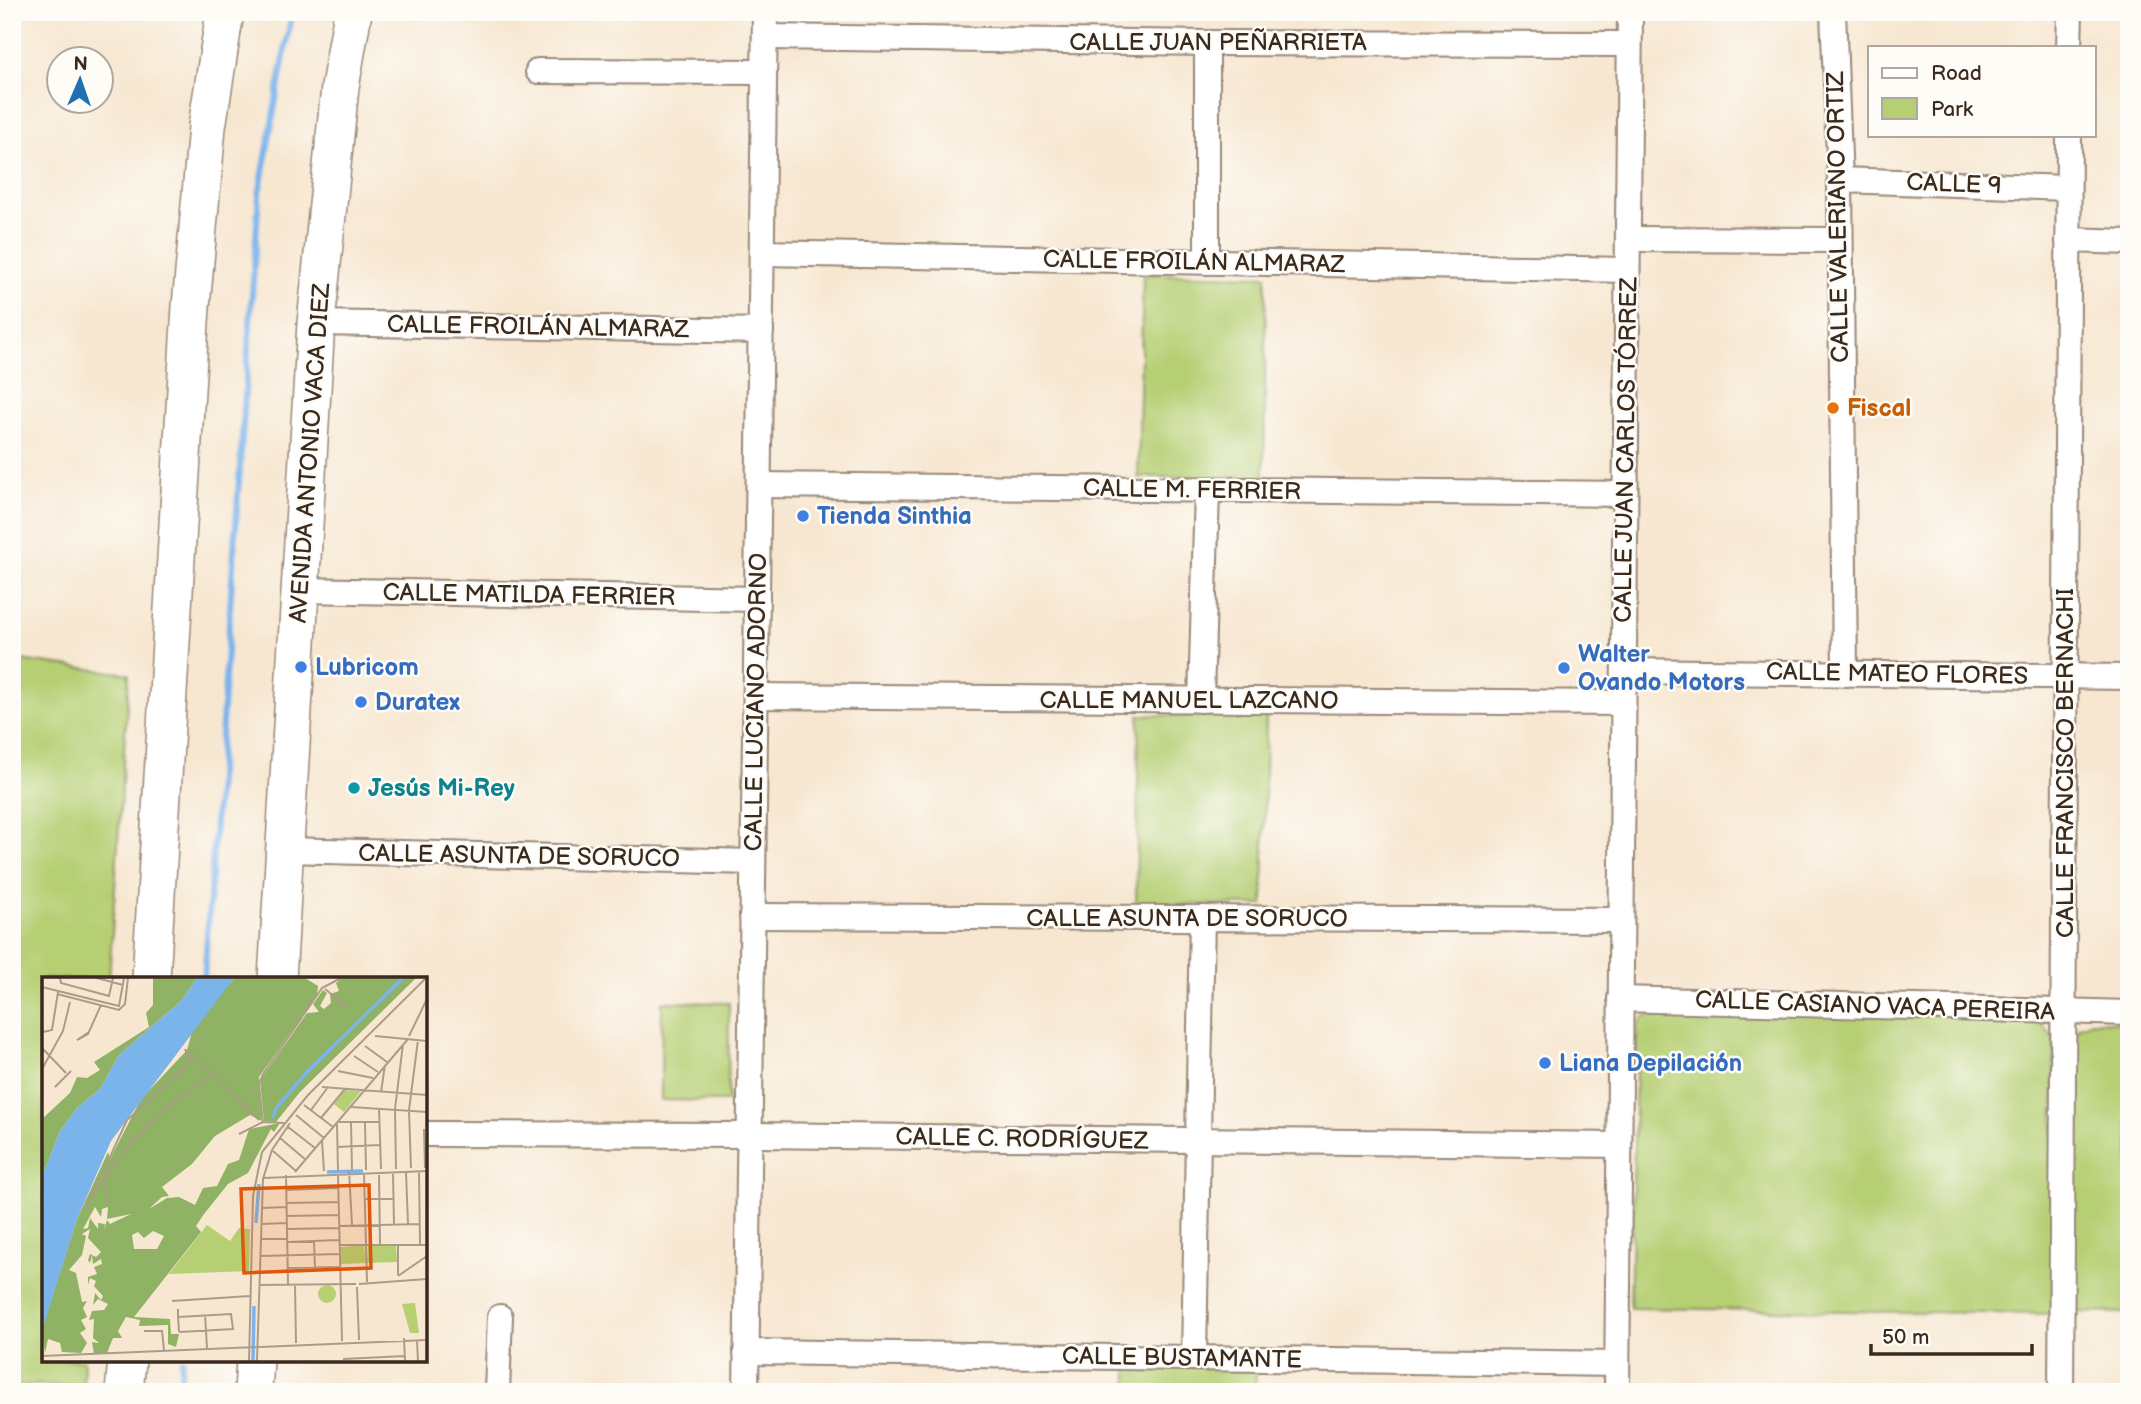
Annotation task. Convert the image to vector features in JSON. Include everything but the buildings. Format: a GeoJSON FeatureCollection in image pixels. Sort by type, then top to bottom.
{"type":"FeatureCollection","features":[{"type":"Feature","properties":{"kind":"highway"},"geometry":{"type":"LineString","coordinates":[[151,977],[191,306],[207,127],[225,12]]}},
{"type":"Feature","properties":{"kind":"highway","name":"AVENIDA ANTONIO VACA DIEZ"},"geometry":{"type":"LineString","coordinates":[[277,977],[316,323],[340,87],[353,12]]}},
{"type":"Feature","properties":{"kind":"highway"},"geometry":{"type":"LineString","coordinates":[[124,1392],[127,1362]]}},
{"type":"Feature","properties":{"kind":"highway"},"geometry":{"type":"LineString","coordinates":[[253,1392],[255,1362]]}},
{"type":"Feature","properties":{"kind":"street","name":"CALLE LUCIANO ADORNO"},"geometry":{"type":"LineString","coordinates":[[746,1392],[765,12]]}},
{"type":"Feature","properties":{"kind":"street","name":"CALLE JUAN CARLOS TÓRREZ"},"geometry":{"type":"LineString","coordinates":[[1617,1392],[1630,12]]}},
{"type":"Feature","properties":{"kind":"street","name":"CALLE VALERIANO ORTIZ"},"geometry":{"type":"LineString","coordinates":[[1833,12],[1840,180],[1845,674]]}},
{"type":"Feature","properties":{"kind":"street"},"geometry":{"type":"LineString","coordinates":[[2069,46],[2070,12]]}},
{"type":"Feature","properties":{"kind":"street","name":"CALLE JUAN PEÑARRIETA"},"geometry":{"type":"LineString","coordinates":[[765,37],[1207,43],[1629,44]]}},
{"type":"Feature","properties":{"kind":"street"},"geometry":{"type":"LineString","coordinates":[[1207,43],[1207,262]]}},
{"type":"Feature","properties":{"kind":"street"},"geometry":{"type":"LineString","coordinates":[[538,71],[764,72]]}},
{"type":"Feature","properties":{"kind":"street","name":"CALLE FRANCISCO BERNACHI"},"geometry":{"type":"LineString","coordinates":[[2061,1392],[2069,136]]}},
{"type":"Feature","properties":{"kind":"street","name":"CALLE 9"},"geometry":{"type":"LineString","coordinates":[[1840,180],[2068,188]]}},
{"type":"Feature","properties":{"kind":"street"},"geometry":{"type":"LineString","coordinates":[[1628,239],[1840,240]]}},
{"type":"Feature","properties":{"kind":"street"},"geometry":{"type":"LineString","coordinates":[[2068,240],[2129,242]]}},
{"type":"Feature","properties":{"kind":"street","name":"CALLE FROILÁN ALMARAZ"},"geometry":{"type":"LineString","coordinates":[[762,253],[1627,270]]}},
{"type":"Feature","properties":{"kind":"street","name":"CALLE FROILÁN ALMARAZ"},"geometry":{"type":"LineString","coordinates":[[316,323],[761,331]]}},
{"type":"Feature","properties":{"kind":"street","name":"CALLE M. FERRIER"},"geometry":{"type":"LineString","coordinates":[[759,485],[1625,495]]}},
{"type":"Feature","properties":{"kind":"street"},"geometry":{"type":"LineString","coordinates":[[1201,700],[1207,490]]}},
{"type":"Feature","properties":{"kind":"street","name":"CALLE MATILDA FERRIER"},"geometry":{"type":"LineString","coordinates":[[300,590],[757,600]]}},
{"type":"Feature","properties":{"kind":"street","name":"CALLE MATEO FLORES"},"geometry":{"type":"LineString","coordinates":[[1624,671],[2129,677]]}},
{"type":"Feature","properties":{"kind":"street","name":"CALLE MANUEL LAZCANO"},"geometry":{"type":"LineString","coordinates":[[756,696],[1623,703]]}},
{"type":"Feature","properties":{"kind":"street","name":"CALLE ASUNTA DE SORUCO"},"geometry":{"type":"LineString","coordinates":[[285,850],[753,862]]}},
{"type":"Feature","properties":{"kind":"street","name":"CALLE ASUNTA DE SORUCO"},"geometry":{"type":"LineString","coordinates":[[752,916],[1621,920]]}},
{"type":"Feature","properties":{"kind":"street"},"geometry":{"type":"LineString","coordinates":[[1194,1358],[1202,918]]}},
{"type":"Feature","properties":{"kind":"street","name":"CALLE CASIANO VACA PEREIRA"},"geometry":{"type":"LineString","coordinates":[[1620,999],[2129,1013]]}},
{"type":"Feature","properties":{"kind":"street","name":"CALLE C. RODRÍGUEZ"},"geometry":{"type":"LineString","coordinates":[[427,1134],[750,1135],[1619,1146]]}},
{"type":"Feature","properties":{"kind":"street"},"geometry":{"type":"LineString","coordinates":[[497,1392],[500,1317]]}},
{"type":"Feature","properties":{"kind":"street","name":"CALLE BUSTAMANTE"},"geometry":{"type":"LineString","coordinates":[[746,1352],[1617,1364]]}},
{"type":"Feature","properties":{"kind":"green space"},"geometry":{"type":"Polygon","coordinates":[[[1143,274],[1266,276],[1264,477],[1138,477],[1143,274]]]}},
{"type":"Feature","properties":{"kind":"green space"},"geometry":{"type":"Polygon","coordinates":[[[12,659],[129,674],[109,977],[42,977],[42,1362],[84,1362],[83,1385],[12,1385],[12,659]]]}},
{"type":"Feature","properties":{"kind":"green space"},"geometry":{"type":"Polygon","coordinates":[[[1139,715],[1266,717],[1263,905],[1136,904],[1139,715]]]}},
{"type":"Feature","properties":{"kind":"green space"},"geometry":{"type":"Polygon","coordinates":[[[662,1002],[729,1003],[728,1101],[661,1100],[662,1002]]]}},
{"type":"Feature","properties":{"kind":"green space"},"geometry":{"type":"Polygon","coordinates":[[[1661,1010],[2029,1016],[2044,1026],[2054,1039],[2053,1314],[1630,1308],[1637,1026],[1644,1017],[1661,1010]]]}},
{"type":"Feature","properties":{"kind":"green space"},"geometry":{"type":"Polygon","coordinates":[[[2091,1021],[2129,1022],[2129,1313],[2072,1312],[2073,1041],[2079,1027],[2091,1021]]]}},
{"type":"Feature","properties":{"kind":"green space"},"geometry":{"type":"Polygon","coordinates":[[[1128,1366],[1256,1368],[1255,1392],[1128,1392],[1128,1366]]]}},
{"type":"Feature","properties":{"kind":"waterway"},"geometry":{"type":"LineString","coordinates":[[204,977],[259,195],[292,12]]}},
{"type":"Feature","properties":{"kind":"waterway"},"geometry":{"type":"LineString","coordinates":[[180,1392],[182,1362]]}},
{"type":"Feature","properties":{"kind":"place","name":"Fiscal"},"geometry":{"type":"Point","coordinates":[1833,408]}},
{"type":"Feature","properties":{"kind":"place","name":"Tienda Sinthia"},"geometry":{"type":"Point","coordinates":[803,516]}},
{"type":"Feature","properties":{"kind":"place","name":"Lubricom"},"geometry":{"type":"Point","coordinates":[301,667]}},
{"type":"Feature","properties":{"kind":"place","name":"Walter Ovando Motors"},"geometry":{"type":"Point","coordinates":[1564,668]}},
{"type":"Feature","properties":{"kind":"place","name":"Duratex"},"geometry":{"type":"Point","coordinates":[361,702]}},
{"type":"Feature","properties":{"kind":"place","name":"Jesús Mi-Rey"},"geometry":{"type":"Point","coordinates":[354,788]}},
{"type":"Feature","properties":{"kind":"place","name":"Liana Depilación"},"geometry":{"type":"Point","coordinates":[1545,1063]}}]}
